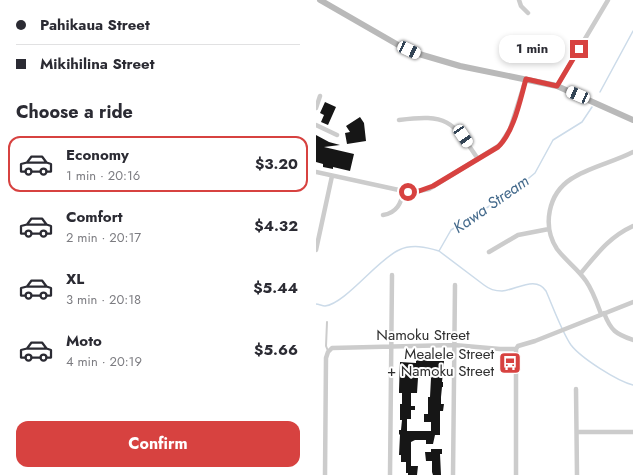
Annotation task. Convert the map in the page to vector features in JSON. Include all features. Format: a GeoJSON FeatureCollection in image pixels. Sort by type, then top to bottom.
{"type":"FeatureCollection","features":[{"type":"Feature","properties":{"kind":"street"},"geometry":{"type":"LineString","coordinates":[[519,0],[521,6],[528,13]]}},
{"type":"Feature","properties":{"kind":"street"},"geometry":{"type":"LineString","coordinates":[[557,86],[608,0]]}},
{"type":"Feature","properties":{"kind":"street"},"geometry":{"type":"LineString","coordinates":[[318,1],[400,46],[418,54],[460,66],[557,86],[633,120]]}},
{"type":"Feature","properties":{"kind":"street"},"geometry":{"type":"LineString","coordinates":[[316,172],[404,191],[413,192],[429,188],[498,147],[510,130],[526,79]]}},
{"type":"Feature","properties":{"kind":"street"},"geometry":{"type":"LineString","coordinates":[[316,108],[320,96]]}},
{"type":"Feature","properties":{"kind":"street"},"geometry":{"type":"LineString","coordinates":[[399,120],[429,118],[445,122],[459,132],[478,159]]}},
{"type":"Feature","properties":{"kind":"street"},"geometry":{"type":"LineString","coordinates":[[316,125],[337,136]]}},
{"type":"Feature","properties":{"kind":"street"},"geometry":{"type":"LineString","coordinates":[[633,152],[576,176],[565,183],[556,193],[548,217],[552,240],[558,250],[581,273],[609,325],[612,329],[623,336],[633,340]]}},
{"type":"Feature","properties":{"kind":"street"},"geometry":{"type":"LineString","coordinates":[[316,250],[332,176]]}},
{"type":"Feature","properties":{"kind":"street"},"geometry":{"type":"LineString","coordinates":[[383,215],[391,213],[397,209],[404,191]]}},
{"type":"Feature","properties":{"kind":"street"},"geometry":{"type":"LineString","coordinates":[[581,273],[609,240],[620,232],[633,226]]}},
{"type":"Feature","properties":{"kind":"street"},"geometry":{"type":"LineString","coordinates":[[489,252],[518,235],[549,229]]}},
{"type":"Feature","properties":{"kind":"street"},"geometry":{"type":"LineString","coordinates":[[390,475],[390,346],[392,275]]}},
{"type":"Feature","properties":{"kind":"street"},"geometry":{"type":"LineString","coordinates":[[453,475],[455,285]]}},
{"type":"Feature","properties":{"kind":"street","name":"Namoku Street"},"geometry":{"type":"LineString","coordinates":[[328,352],[332,348],[338,347],[390,346],[454,345],[516,349],[518,346],[530,343],[633,302]]}},
{"type":"Feature","properties":{"kind":"street"},"geometry":{"type":"LineString","coordinates":[[516,349],[516,475]]}},
{"type":"Feature","properties":{"kind":"street"},"geometry":{"type":"LineString","coordinates":[[325,475],[326,362],[328,352]]}},
{"type":"Feature","properties":{"kind":"street"},"geometry":{"type":"LineString","coordinates":[[576,389],[577,475]]}},
{"type":"Feature","properties":{"kind":"street"},"geometry":{"type":"LineString","coordinates":[[577,432],[633,432]]}},
{"type":"Feature","properties":{"kind":"lane"},"geometry":{"type":"LineString","coordinates":[[327,322],[326,346],[328,352]]}},
{"type":"Feature","properties":{"kind":"building"},"geometry":{"type":"Polygon","coordinates":[[[325,102],[336,107],[328,125],[321,122],[324,115],[320,113],[325,102]]]}},
{"type":"Feature","properties":{"kind":"building"},"geometry":{"type":"Polygon","coordinates":[[[360,117],[364,123],[366,141],[347,144],[345,133],[350,132],[346,126],[360,117]]]}},
{"type":"Feature","properties":{"kind":"building"},"geometry":{"type":"Polygon","coordinates":[[[316,135],[329,142],[340,145],[324,147],[354,154],[350,171],[333,167],[333,169],[323,167],[323,164],[316,162],[316,135]]]}},
{"type":"Feature","properties":{"kind":"building"},"geometry":{"type":"Polygon","coordinates":[[[416,356],[421,357],[421,359],[429,359],[429,361],[444,361],[441,404],[444,404],[443,411],[440,411],[440,435],[435,435],[433,444],[426,444],[426,440],[415,440],[411,442],[411,466],[418,466],[417,475],[408,475],[408,473],[406,473],[406,462],[401,462],[401,455],[399,455],[399,430],[401,430],[402,420],[400,420],[400,404],[402,404],[402,393],[399,393],[400,362],[416,363],[416,356]],[[418,378],[417,393],[411,393],[411,406],[415,406],[415,410],[411,410],[411,419],[407,419],[407,431],[431,431],[431,422],[424,422],[424,414],[428,414],[428,397],[430,397],[431,378],[418,378]]]}},
{"type":"Feature","properties":{"kind":"building"},"geometry":{"type":"Polygon","coordinates":[[[431,449],[442,449],[442,454],[440,454],[441,475],[433,475],[432,461],[426,461],[425,452],[431,452],[431,449]]]}},
{"type":"Feature","properties":{"kind":"waterway","name":"Kawa Stream"},"geometry":{"type":"LineString","coordinates":[[600,92],[633,31]]}},
{"type":"Feature","properties":{"kind":"waterway","name":"Kawa Stream"},"geometry":{"type":"LineString","coordinates":[[316,304],[325,306],[342,298],[381,262],[399,250],[409,247],[419,247],[439,251],[451,230],[512,192],[535,173],[553,140],[582,122],[592,107]]}},
{"type":"Feature","properties":{"kind":"waterway"},"geometry":{"type":"LineString","coordinates":[[439,251],[492,290],[502,291],[531,284],[542,286],[546,291],[564,333],[571,345],[583,356],[609,374],[633,385]]}},
{"type":"Feature","properties":{"kind":"place","name":"Mealele Street + Namoku Street"},"geometry":{"type":"Point","coordinates":[510,363]}},
{"type":"Feature","properties":{"kind":"route"},"geometry":{"type":"LineString","coordinates":[[408,192],[429,188],[498,147],[510,130],[526,79],[557,86],[579,49]]}}]}
